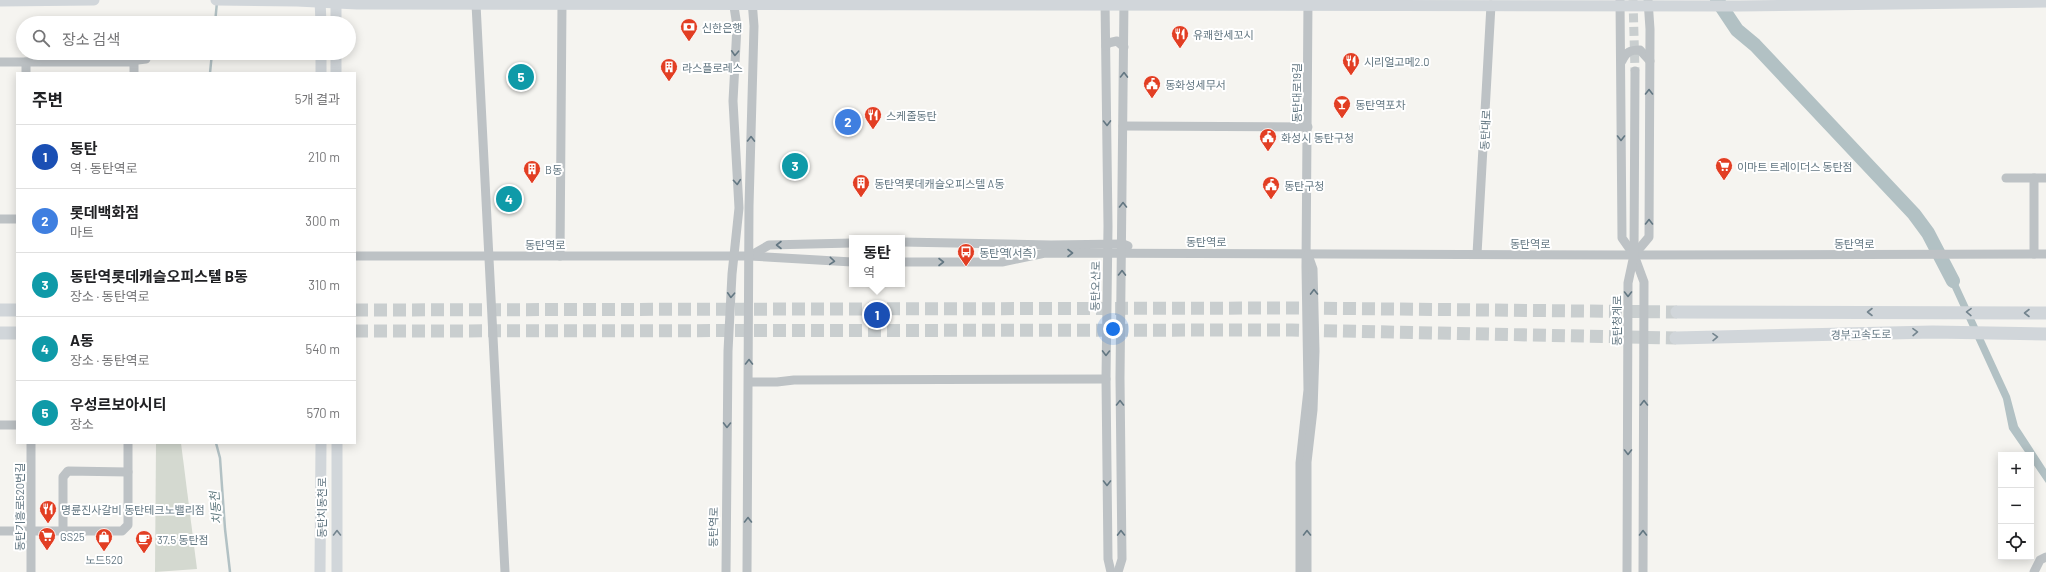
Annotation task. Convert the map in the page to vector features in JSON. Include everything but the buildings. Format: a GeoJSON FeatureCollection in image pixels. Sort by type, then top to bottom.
{"type":"FeatureCollection","features":[{"type":"Feature","properties":{"kind":"highway"},"geometry":{"type":"LineString","coordinates":[[0,310],[16,310]]}},
{"type":"Feature","properties":{"kind":"highway","name":"경부고속도로"},"geometry":{"type":"LineString","coordinates":[[1677,312],[2046,313]]}},
{"type":"Feature","properties":{"kind":"highway","name":"경부고속도로"},"geometry":{"type":"LineString","coordinates":[[1676,338],[1933,332],[2046,334]]}},
{"type":"Feature","properties":{"kind":"highway"},"geometry":{"type":"LineString","coordinates":[[0,333],[16,333]]}},
{"type":"Feature","properties":{"kind":"main road"},"geometry":{"type":"LineString","coordinates":[[0,1],[94,0]]}},
{"type":"Feature","properties":{"kind":"main road"},"geometry":{"type":"LineString","coordinates":[[216,0],[476,4],[733,2],[1347,2],[1491,5],[1648,3],[1687,6],[2046,2]]}},
{"type":"Feature","properties":{"kind":"main road"},"geometry":{"type":"LineString","coordinates":[[320,1],[321,16]]}},
{"type":"Feature","properties":{"kind":"main road"},"geometry":{"type":"LineString","coordinates":[[336,1],[336,16]]}},
{"type":"Feature","properties":{"kind":"main road"},"geometry":{"type":"LineString","coordinates":[[321,60],[321,72]]}},
{"type":"Feature","properties":{"kind":"main road"},"geometry":{"type":"LineString","coordinates":[[336,60],[336,72]]}},
{"type":"Feature","properties":{"kind":"main road","name":"동탄치동천로"},"geometry":{"type":"LineString","coordinates":[[320,572],[321,444]]}},
{"type":"Feature","properties":{"kind":"main road","name":"동탄치동천로"},"geometry":{"type":"LineString","coordinates":[[337,444],[337,572]]}},
{"type":"Feature","properties":{"kind":"street","name":"동탄역로"},"geometry":{"type":"LineString","coordinates":[[726,572],[728,351],[732,274],[739,208],[733,101],[737,26],[733,2]]}},
{"type":"Feature","properties":{"kind":"street"},"geometry":{"type":"LineString","coordinates":[[747,572],[750,256],[749,206],[753,2]]}},
{"type":"Feature","properties":{"kind":"street","name":"동탄오산로"},"geometry":{"type":"LineString","coordinates":[[1105,2],[1108,248],[1106,379],[1108,559],[1112,572]]}},
{"type":"Feature","properties":{"kind":"street"},"geometry":{"type":"LineString","coordinates":[[1118,572],[1122,559],[1120,378],[1123,248],[1124,2]]}},
{"type":"Feature","properties":{"kind":"street","name":"동탄대로19길"},"geometry":{"type":"LineString","coordinates":[[1300,572],[1300,463],[1308,390],[1306,267],[1308,2]]}},
{"type":"Feature","properties":{"kind":"street"},"geometry":{"type":"LineString","coordinates":[[1620,3],[1622,238],[1634,255],[1644,282],[1643,572]]}},
{"type":"Feature","properties":{"kind":"street"},"geometry":{"type":"LineString","coordinates":[[1634,255],[1649,237],[1650,29],[1648,3]]}},
{"type":"Feature","properties":{"kind":"street"},"geometry":{"type":"LineString","coordinates":[[476,4],[505,572]]}},
{"type":"Feature","properties":{"kind":"street"},"geometry":{"type":"LineString","coordinates":[[560,256],[562,4]]}},
{"type":"Feature","properties":{"kind":"street","name":"동탄대로"},"geometry":{"type":"LineString","coordinates":[[1478,254],[1491,5]]}},
{"type":"Feature","properties":{"kind":"street"},"geometry":{"type":"LineString","coordinates":[[1106,46],[1108,43],[1117,41],[1124,47]]}},
{"type":"Feature","properties":{"kind":"street"},"geometry":{"type":"LineString","coordinates":[[1621,63],[1625,53],[1631,50],[1640,50],[1650,61]]}},
{"type":"Feature","properties":{"kind":"street"},"geometry":{"type":"LineString","coordinates":[[0,62],[134,62],[138,60],[146,60]]}},
{"type":"Feature","properties":{"kind":"street"},"geometry":{"type":"LineString","coordinates":[[26,62],[26,72]]}},
{"type":"Feature","properties":{"kind":"street"},"geometry":{"type":"LineString","coordinates":[[134,62],[134,72]]}},
{"type":"Feature","properties":{"kind":"street","name":"동탄청계로"},"geometry":{"type":"LineString","coordinates":[[1628,572],[1628,283],[1634,255],[1635,71]]}},
{"type":"Feature","properties":{"kind":"street"},"geometry":{"type":"LineString","coordinates":[[1123,126],[1308,127]]}},
{"type":"Feature","properties":{"kind":"street"},"geometry":{"type":"LineString","coordinates":[[2006,178],[2046,178]]}},
{"type":"Feature","properties":{"kind":"street"},"geometry":{"type":"LineString","coordinates":[[2034,178],[2034,254],[2046,254]]}},
{"type":"Feature","properties":{"kind":"street"},"geometry":{"type":"LineString","coordinates":[[739,208],[749,206]]}},
{"type":"Feature","properties":{"kind":"street"},"geometry":{"type":"LineString","coordinates":[[0,219],[16,219]]}},
{"type":"Feature","properties":{"kind":"street","name":"동탄역로"},"geometry":{"type":"LineString","coordinates":[[905,242],[1123,248],[1142,252],[1634,255],[2034,254]]}},
{"type":"Feature","properties":{"kind":"street"},"geometry":{"type":"LineString","coordinates":[[750,256],[769,245],[849,243]]}},
{"type":"Feature","properties":{"kind":"street"},"geometry":{"type":"LineString","coordinates":[[812,245],[812,259]]}},
{"type":"Feature","properties":{"kind":"street","name":"동탄역로"},"geometry":{"type":"LineString","coordinates":[[905,262],[1002,262],[1045,253],[1108,248]]}},
{"type":"Feature","properties":{"kind":"street"},"geometry":{"type":"LineString","coordinates":[[1307,253],[1314,269],[1316,351],[1313,410],[1307,462],[1307,572]]}},
{"type":"Feature","properties":{"kind":"street","name":"동탄역로"},"geometry":{"type":"LineString","coordinates":[[356,256],[750,256],[849,262]]}},
{"type":"Feature","properties":{"kind":"street"},"geometry":{"type":"LineString","coordinates":[[749,382],[777,382],[794,380],[1106,379]]}},
{"type":"Feature","properties":{"kind":"street"},"geometry":{"type":"LineString","coordinates":[[0,425],[16,425]]}},
{"type":"Feature","properties":{"kind":"street","name":"동탄기흥로520번길"},"geometry":{"type":"LineString","coordinates":[[30,572],[31,444]]}},
{"type":"Feature","properties":{"kind":"street"},"geometry":{"type":"LineString","coordinates":[[0,531],[122,531],[128,525],[128,444]]}},
{"type":"Feature","properties":{"kind":"street"},"geometry":{"type":"LineString","coordinates":[[63,531],[63,477],[68,471],[128,472]]}},
{"type":"Feature","properties":{"kind":"street"},"geometry":{"type":"LineString","coordinates":[[2034,572],[2040,560],[2046,557]]}},
{"type":"Feature","properties":{"kind":"shaded area"},"geometry":{"type":"Polygon","coordinates":[[[1941,264],[1949,264],[2010,396],[2018,426],[2046,469],[2046,483],[2034,465],[2034,452],[2025,452],[2009,429],[2003,399],[1941,264]]]}},
{"type":"Feature","properties":{"kind":"shaded area"},"geometry":{"type":"Polygon","coordinates":[[[156,444],[181,444],[197,569],[155,572],[156,444]]]}},
{"type":"Feature","properties":{"kind":"waterway"},"geometry":{"type":"LineString","coordinates":[[1717,0],[1737,30],[1755,45],[1914,214],[1928,233],[1953,281]]}},
{"type":"Feature","properties":{"kind":"waterway","name":"치동천"},"geometry":{"type":"LineString","coordinates":[[216,16],[217,2]]}},
{"type":"Feature","properties":{"kind":"waterway","name":"치동천"},"geometry":{"type":"LineString","coordinates":[[210,72],[211,60]]}},
{"type":"Feature","properties":{"kind":"waterway","name":"치동천"},"geometry":{"type":"LineString","coordinates":[[216,444],[220,458],[225,529],[230,572]]}},
{"type":"Feature","properties":{"kind":"tunnel"},"geometry":{"type":"LineString","coordinates":[[1633,0],[1635,71]]}},
{"type":"Feature","properties":{"kind":"tunnel"},"geometry":{"type":"LineString","coordinates":[[356,310],[1297,308],[1677,312]]}},
{"type":"Feature","properties":{"kind":"tunnel"},"geometry":{"type":"LineString","coordinates":[[356,331],[1292,330],[1676,338]]}},
{"type":"Feature","properties":{"kind":"place","name":"신한은행"},"geometry":{"type":"Point","coordinates":[689,42]}},
{"type":"Feature","properties":{"kind":"place","name":"유쾌한세꼬시"},"geometry":{"type":"Point","coordinates":[1180,49]}},
{"type":"Feature","properties":{"kind":"place","name":"시리얼고메2.0"},"geometry":{"type":"Point","coordinates":[1351,76]}},
{"type":"Feature","properties":{"kind":"place","name":"우성르보아시티"},"geometry":{"type":"Point","coordinates":[521,77]}},
{"type":"Feature","properties":{"kind":"place","name":"라스플로레스"},"geometry":{"type":"Point","coordinates":[669,82]}},
{"type":"Feature","properties":{"kind":"place","name":"동화성세무서"},"geometry":{"type":"Point","coordinates":[1152,99]}},
{"type":"Feature","properties":{"kind":"place","name":"동탄역포차"},"geometry":{"type":"Point","coordinates":[1342,119]}},
{"type":"Feature","properties":{"kind":"place","name":"롯데백화점"},"geometry":{"type":"Point","coordinates":[848,122]}},
{"type":"Feature","properties":{"kind":"place","name":"스케줄동탄"},"geometry":{"type":"Point","coordinates":[873,130]}},
{"type":"Feature","properties":{"kind":"place","name":"화성시 동탄구청"},"geometry":{"type":"Point","coordinates":[1268,152]}},
{"type":"Feature","properties":{"kind":"place","name":"동탄역롯데캐슬오피스텔 B동"},"geometry":{"type":"Point","coordinates":[795,166]}},
{"type":"Feature","properties":{"kind":"place","name":"이마트 트레이더스 동탄점"},"geometry":{"type":"Point","coordinates":[1724,181]}},
{"type":"Feature","properties":{"kind":"place","name":"B동"},"geometry":{"type":"Point","coordinates":[532,184]}},
{"type":"Feature","properties":{"kind":"place","name":"동탄역롯데캐슬오피스텔 A동"},"geometry":{"type":"Point","coordinates":[861,198]}},
{"type":"Feature","properties":{"kind":"place","name":"A동"},"geometry":{"type":"Point","coordinates":[509,199]}},
{"type":"Feature","properties":{"kind":"place","name":"동탄구청"},"geometry":{"type":"Point","coordinates":[1271,200]}},
{"type":"Feature","properties":{"kind":"place","name":"동탄역(서측)"},"geometry":{"type":"Point","coordinates":[966,267]}},
{"type":"Feature","properties":{"kind":"place","name":"동탄"},"geometry":{"type":"Point","coordinates":[877,315]}},
{"type":"Feature","properties":{"kind":"place","name":"명륜진사갈비 동탄테크노밸리점"},"geometry":{"type":"Point","coordinates":[48,524]}},
{"type":"Feature","properties":{"kind":"place","name":"GS25"},"geometry":{"type":"Point","coordinates":[47,551]}},
{"type":"Feature","properties":{"kind":"place","name":"노드520"},"geometry":{"type":"Point","coordinates":[104,552]}},
{"type":"Feature","properties":{"kind":"place","name":"37.5 동탄점"},"geometry":{"type":"Point","coordinates":[144,554]}}]}
